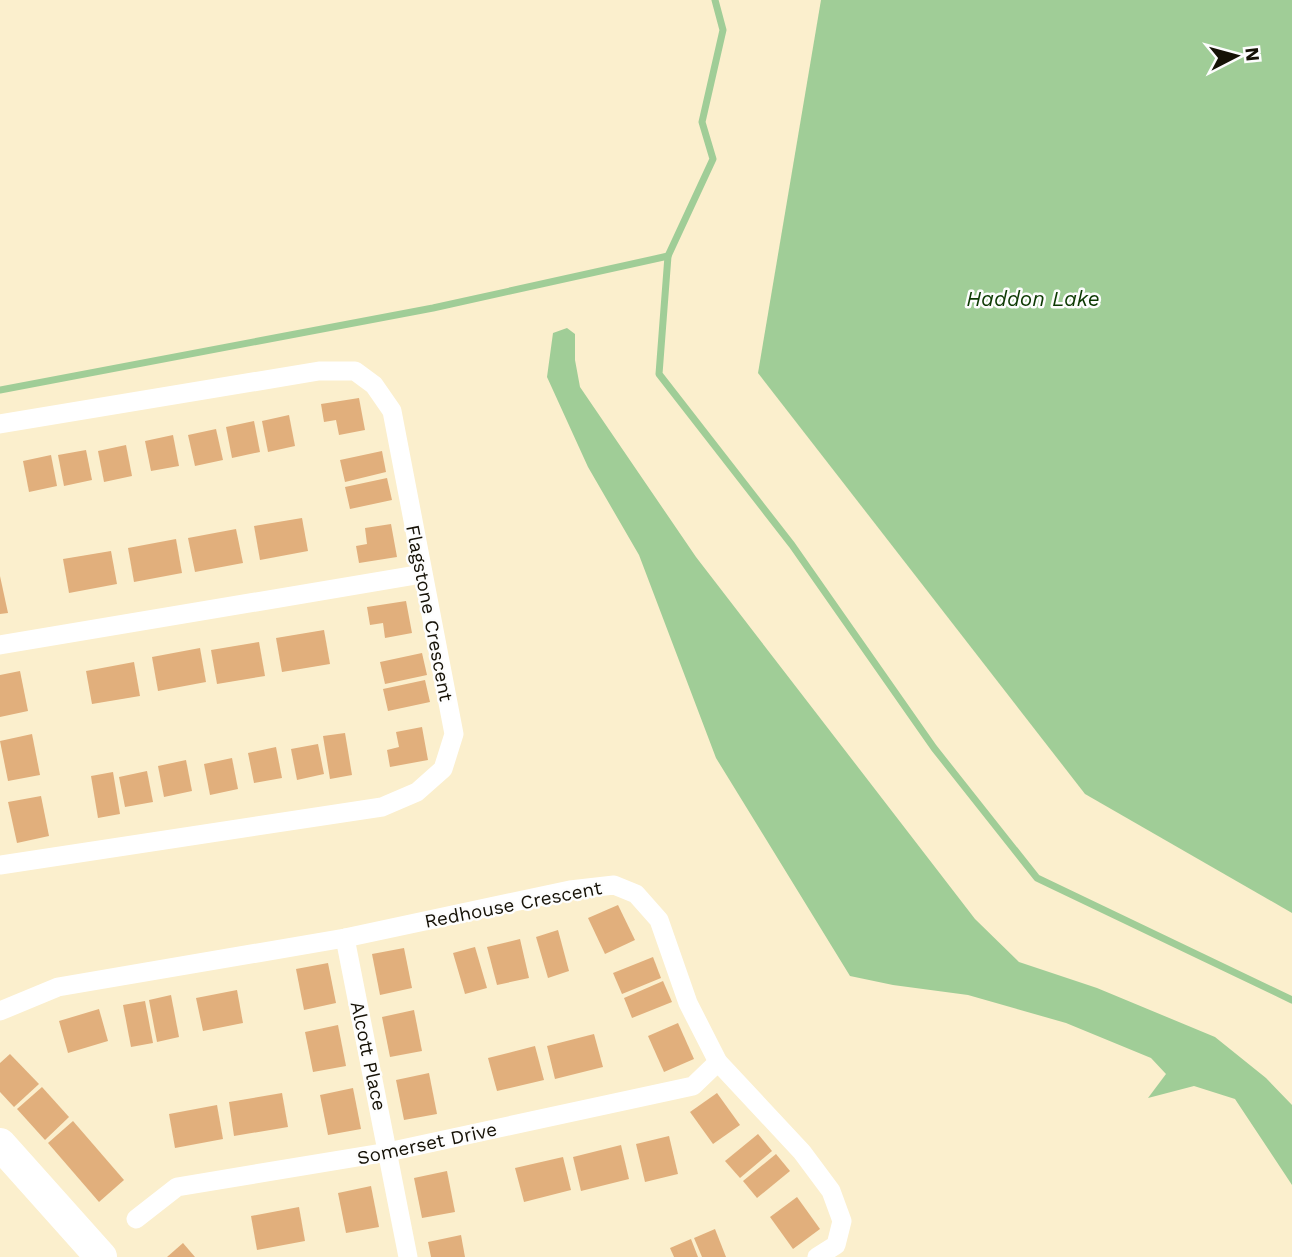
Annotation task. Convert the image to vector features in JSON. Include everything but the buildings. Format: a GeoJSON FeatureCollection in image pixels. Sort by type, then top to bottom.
{"type":"FeatureCollection","features":[{"type":"Feature","properties":{"kind":"main road"},"geometry":{"type":"LineString","coordinates":[[0,1144],[102,1257]]}},
{"type":"Feature","properties":{"kind":"street","name":"Flagstone Crescent"},"geometry":{"type":"LineString","coordinates":[[0,424],[319,371],[355,371],[374,385],[391,411],[454,734],[443,769],[417,792],[382,807],[0,865]]}},
{"type":"Feature","properties":{"kind":"street"},"geometry":{"type":"LineString","coordinates":[[0,645],[422,574]]}},
{"type":"Feature","properties":{"kind":"street","name":"Redhouse Crescent"},"geometry":{"type":"LineString","coordinates":[[0,1011],[58,987],[345,938],[570,890],[614,885],[636,894],[659,920],[688,1003],[718,1062],[802,1152],[831,1191],[842,1221],[836,1245],[817,1257]]}},
{"type":"Feature","properties":{"kind":"street","name":"Alcott Place"},"geometry":{"type":"LineString","coordinates":[[345,938],[408,1257]]}},
{"type":"Feature","properties":{"kind":"street","name":"Somerset Drive"},"geometry":{"type":"LineString","coordinates":[[136,1219],[177,1188],[388,1152],[693,1086],[718,1062]]}},
{"type":"Feature","properties":{"kind":"water","name":"Haddon Lake"},"geometry":{"type":"Polygon","coordinates":[[[821,0],[1292,0],[1292,913],[1085,794],[758,373],[821,0]]]}},
{"type":"Feature","properties":{"kind":"water"},"geometry":{"type":"Polygon","coordinates":[[[567,328],[575,334],[575,360],[580,387],[696,557],[975,919],[1019,962],[1097,988],[1215,1037],[1266,1078],[1292,1105],[1292,1185],[1235,1099],[1194,1086],[1148,1098],[1166,1074],[1151,1058],[1066,1023],[968,995],[850,976],[716,758],[639,555],[588,467],[547,377],[553,333],[567,328]]]}},
{"type":"Feature","properties":{"kind":"waterway"},"geometry":{"type":"LineString","coordinates":[[715,0],[723,30],[702,122],[713,159],[668,256],[659,374],[792,545],[934,748],[1037,878],[1292,1000]]}},
{"type":"Feature","properties":{"kind":"waterway"},"geometry":{"type":"LineString","coordinates":[[0,390],[433,308],[668,256]]}}]}
